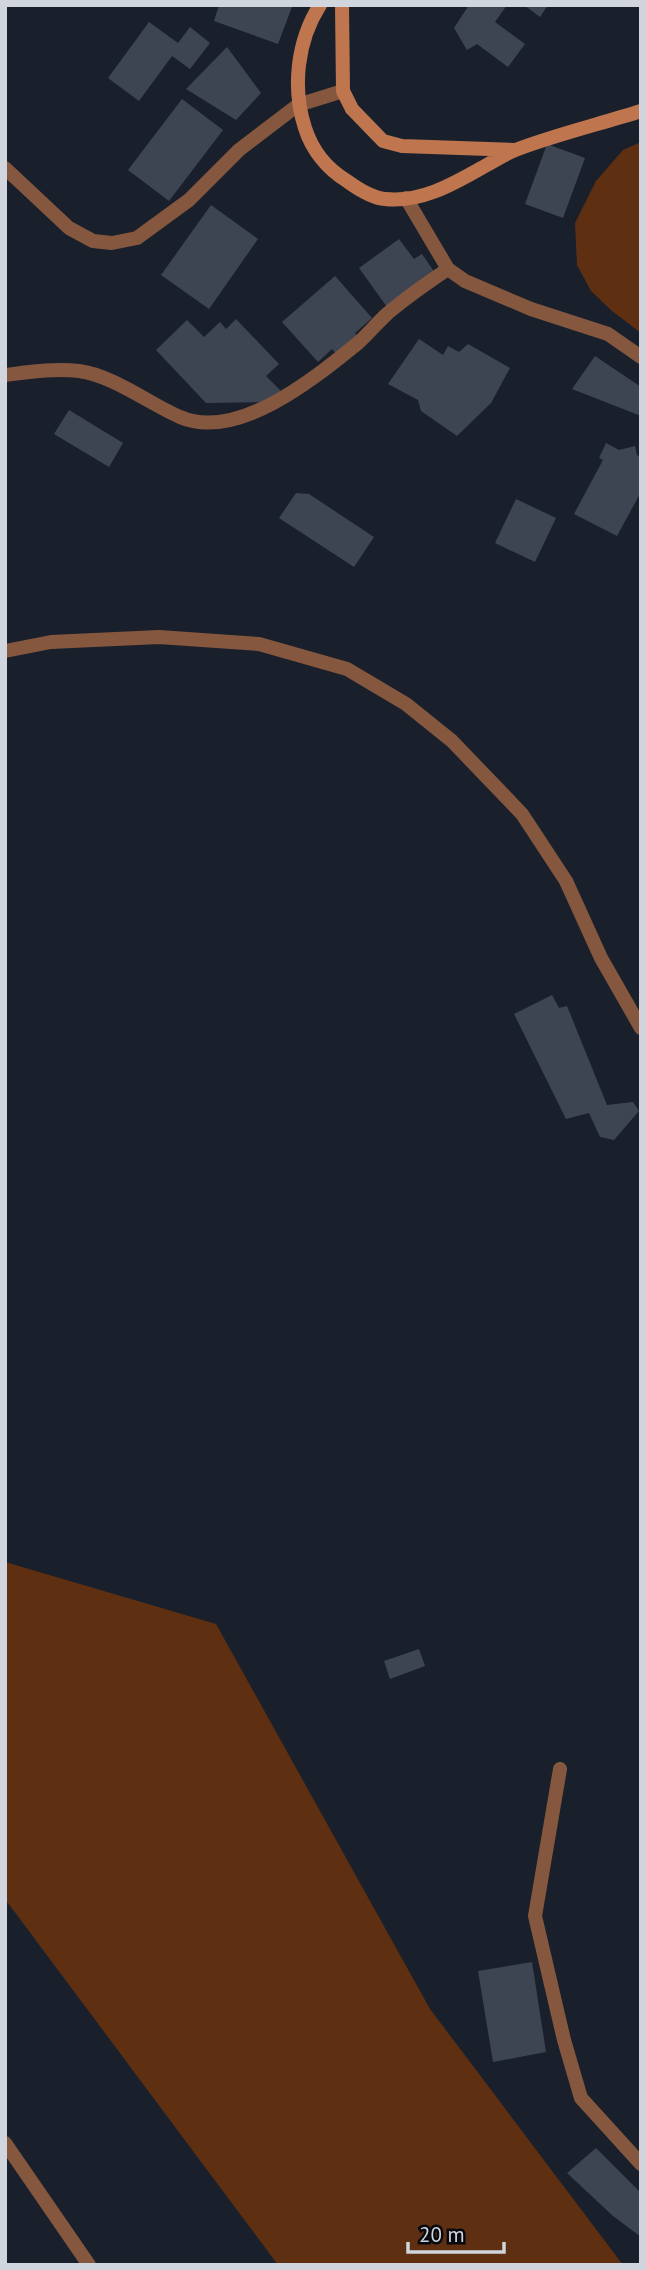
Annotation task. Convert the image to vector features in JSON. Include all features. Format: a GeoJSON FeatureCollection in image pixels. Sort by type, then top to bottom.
{"type":"FeatureCollection","features":[{"type":"Feature","properties":{"kind":"main road"},"geometry":{"type":"LineString","coordinates":[[320,5],[314,15],[299,62],[298,106],[314,150],[338,176],[364,192],[385,199],[421,196],[451,185],[515,150],[641,111]]}},
{"type":"Feature","properties":{"kind":"main road"},"geometry":{"type":"LineString","coordinates":[[342,5],[343,91],[352,109],[383,141],[402,146],[515,150]]}},
{"type":"Feature","properties":{"kind":"street"},"geometry":{"type":"LineString","coordinates":[[5,168],[69,228],[93,241],[112,243],[137,238],[189,200],[239,150],[298,106],[343,91]]}},
{"type":"Feature","properties":{"kind":"street"},"geometry":{"type":"LineString","coordinates":[[406,198],[448,269],[491,294],[608,334],[641,358]]}},
{"type":"Feature","properties":{"kind":"street"},"geometry":{"type":"LineString","coordinates":[[5,374],[81,371],[121,386],[182,418],[210,424],[229,420],[256,412],[287,397],[360,341],[418,289],[448,269]]}},
{"type":"Feature","properties":{"kind":"street"},"geometry":{"type":"LineString","coordinates":[[5,651],[51,642],[159,637],[259,644],[347,669],[405,704],[452,741],[522,814],[566,881],[601,958],[641,1028]]}},
{"type":"Feature","properties":{"kind":"street"},"geometry":{"type":"LineString","coordinates":[[560,1769],[535,1916],[564,2040],[581,2098],[641,2164]]}},
{"type":"Feature","properties":{"kind":"street"},"geometry":{"type":"LineString","coordinates":[[5,2143],[89,2265]]}},
{"type":"Feature","properties":{"kind":"shaded area"},"geometry":{"type":"Polygon","coordinates":[[[641,142],[641,333],[591,291],[577,265],[575,223],[596,181],[623,150],[641,142]]]}},
{"type":"Feature","properties":{"kind":"shaded area"},"geometry":{"type":"Polygon","coordinates":[[[5,1562],[216,1624],[430,2009],[623,2265],[278,2265],[5,1899],[5,1562]]]}},
{"type":"Feature","properties":{"kind":"building"},"geometry":{"type":"Polygon","coordinates":[[[219,5],[292,7],[278,44],[214,21],[219,5]]]}},
{"type":"Feature","properties":{"kind":"building"},"geometry":{"type":"Polygon","coordinates":[[[469,5],[507,5],[495,22],[525,44],[508,67],[477,44],[467,50],[454,28],[469,5]]]}},
{"type":"Feature","properties":{"kind":"building"},"geometry":{"type":"Polygon","coordinates":[[[524,5],[548,5],[540,17],[524,5]]]}},
{"type":"Feature","properties":{"kind":"building"},"geometry":{"type":"Polygon","coordinates":[[[149,22],[178,43],[190,27],[210,43],[190,69],[172,56],[139,101],[108,78],[149,22]]]}},
{"type":"Feature","properties":{"kind":"building"},"geometry":{"type":"Polygon","coordinates":[[[227,47],[261,93],[236,120],[186,89],[227,47]]]}},
{"type":"Feature","properties":{"kind":"building"},"geometry":{"type":"Polygon","coordinates":[[[182,99],[223,130],[169,201],[128,170],[182,99]]]}},
{"type":"Feature","properties":{"kind":"building"},"geometry":{"type":"Polygon","coordinates":[[[547,144],[585,158],[563,218],[525,204],[547,144]]]}},
{"type":"Feature","properties":{"kind":"building"},"geometry":{"type":"Polygon","coordinates":[[[211,205],[258,239],[209,309],[161,275],[211,205]]]}},
{"type":"Feature","properties":{"kind":"building"},"geometry":{"type":"Polygon","coordinates":[[[399,239],[414,259],[422,254],[435,273],[387,307],[359,268],[399,239]]]}},
{"type":"Feature","properties":{"kind":"building"},"geometry":{"type":"Polygon","coordinates":[[[335,276],[372,318],[355,333],[358,337],[337,355],[332,349],[318,362],[282,322],[335,276]]]}},
{"type":"Feature","properties":{"kind":"building"},"geometry":{"type":"Polygon","coordinates":[[[236,319],[279,364],[266,376],[281,391],[269,402],[206,403],[156,350],[187,320],[204,337],[220,322],[226,329],[236,319]]]}},
{"type":"Feature","properties":{"kind":"building"},"geometry":{"type":"Polygon","coordinates":[[[419,339],[443,355],[448,346],[459,352],[468,344],[510,368],[491,403],[457,436],[421,411],[418,400],[388,384],[419,339]]]}},
{"type":"Feature","properties":{"kind":"building"},"geometry":{"type":"Polygon","coordinates":[[[595,356],[641,387],[641,416],[572,389],[595,356]]]}},
{"type":"Feature","properties":{"kind":"building"},"geometry":{"type":"Polygon","coordinates":[[[69,410],[123,443],[109,467],[54,434],[69,410]]]}},
{"type":"Feature","properties":{"kind":"building"},"geometry":{"type":"Polygon","coordinates":[[[606,443],[619,450],[635,446],[637,455],[641,457],[641,492],[617,536],[574,514],[603,460],[599,458],[606,443]]]}},
{"type":"Feature","properties":{"kind":"building"},"geometry":{"type":"Polygon","coordinates":[[[296,493],[309,494],[374,537],[354,567],[279,518],[296,493]]]}},
{"type":"Feature","properties":{"kind":"building"},"geometry":{"type":"Polygon","coordinates":[[[516,499],[556,518],[535,562],[495,543],[516,499]]]}},
{"type":"Feature","properties":{"kind":"building"},"geometry":{"type":"Polygon","coordinates":[[[552,995],[559,1008],[567,1006],[607,1105],[633,1102],[639,1111],[614,1140],[600,1137],[589,1113],[566,1119],[514,1014],[552,995]]]}},
{"type":"Feature","properties":{"kind":"building"},"geometry":{"type":"Polygon","coordinates":[[[419,1649],[425,1666],[390,1679],[384,1661],[419,1649]]]}},
{"type":"Feature","properties":{"kind":"building"},"geometry":{"type":"Polygon","coordinates":[[[532,1962],[546,2052],[493,2062],[478,1971],[532,1962]]]}},
{"type":"Feature","properties":{"kind":"building"},"geometry":{"type":"Polygon","coordinates":[[[596,2148],[641,2193],[641,2237],[613,2216],[567,2173],[596,2148]]]}}]}
